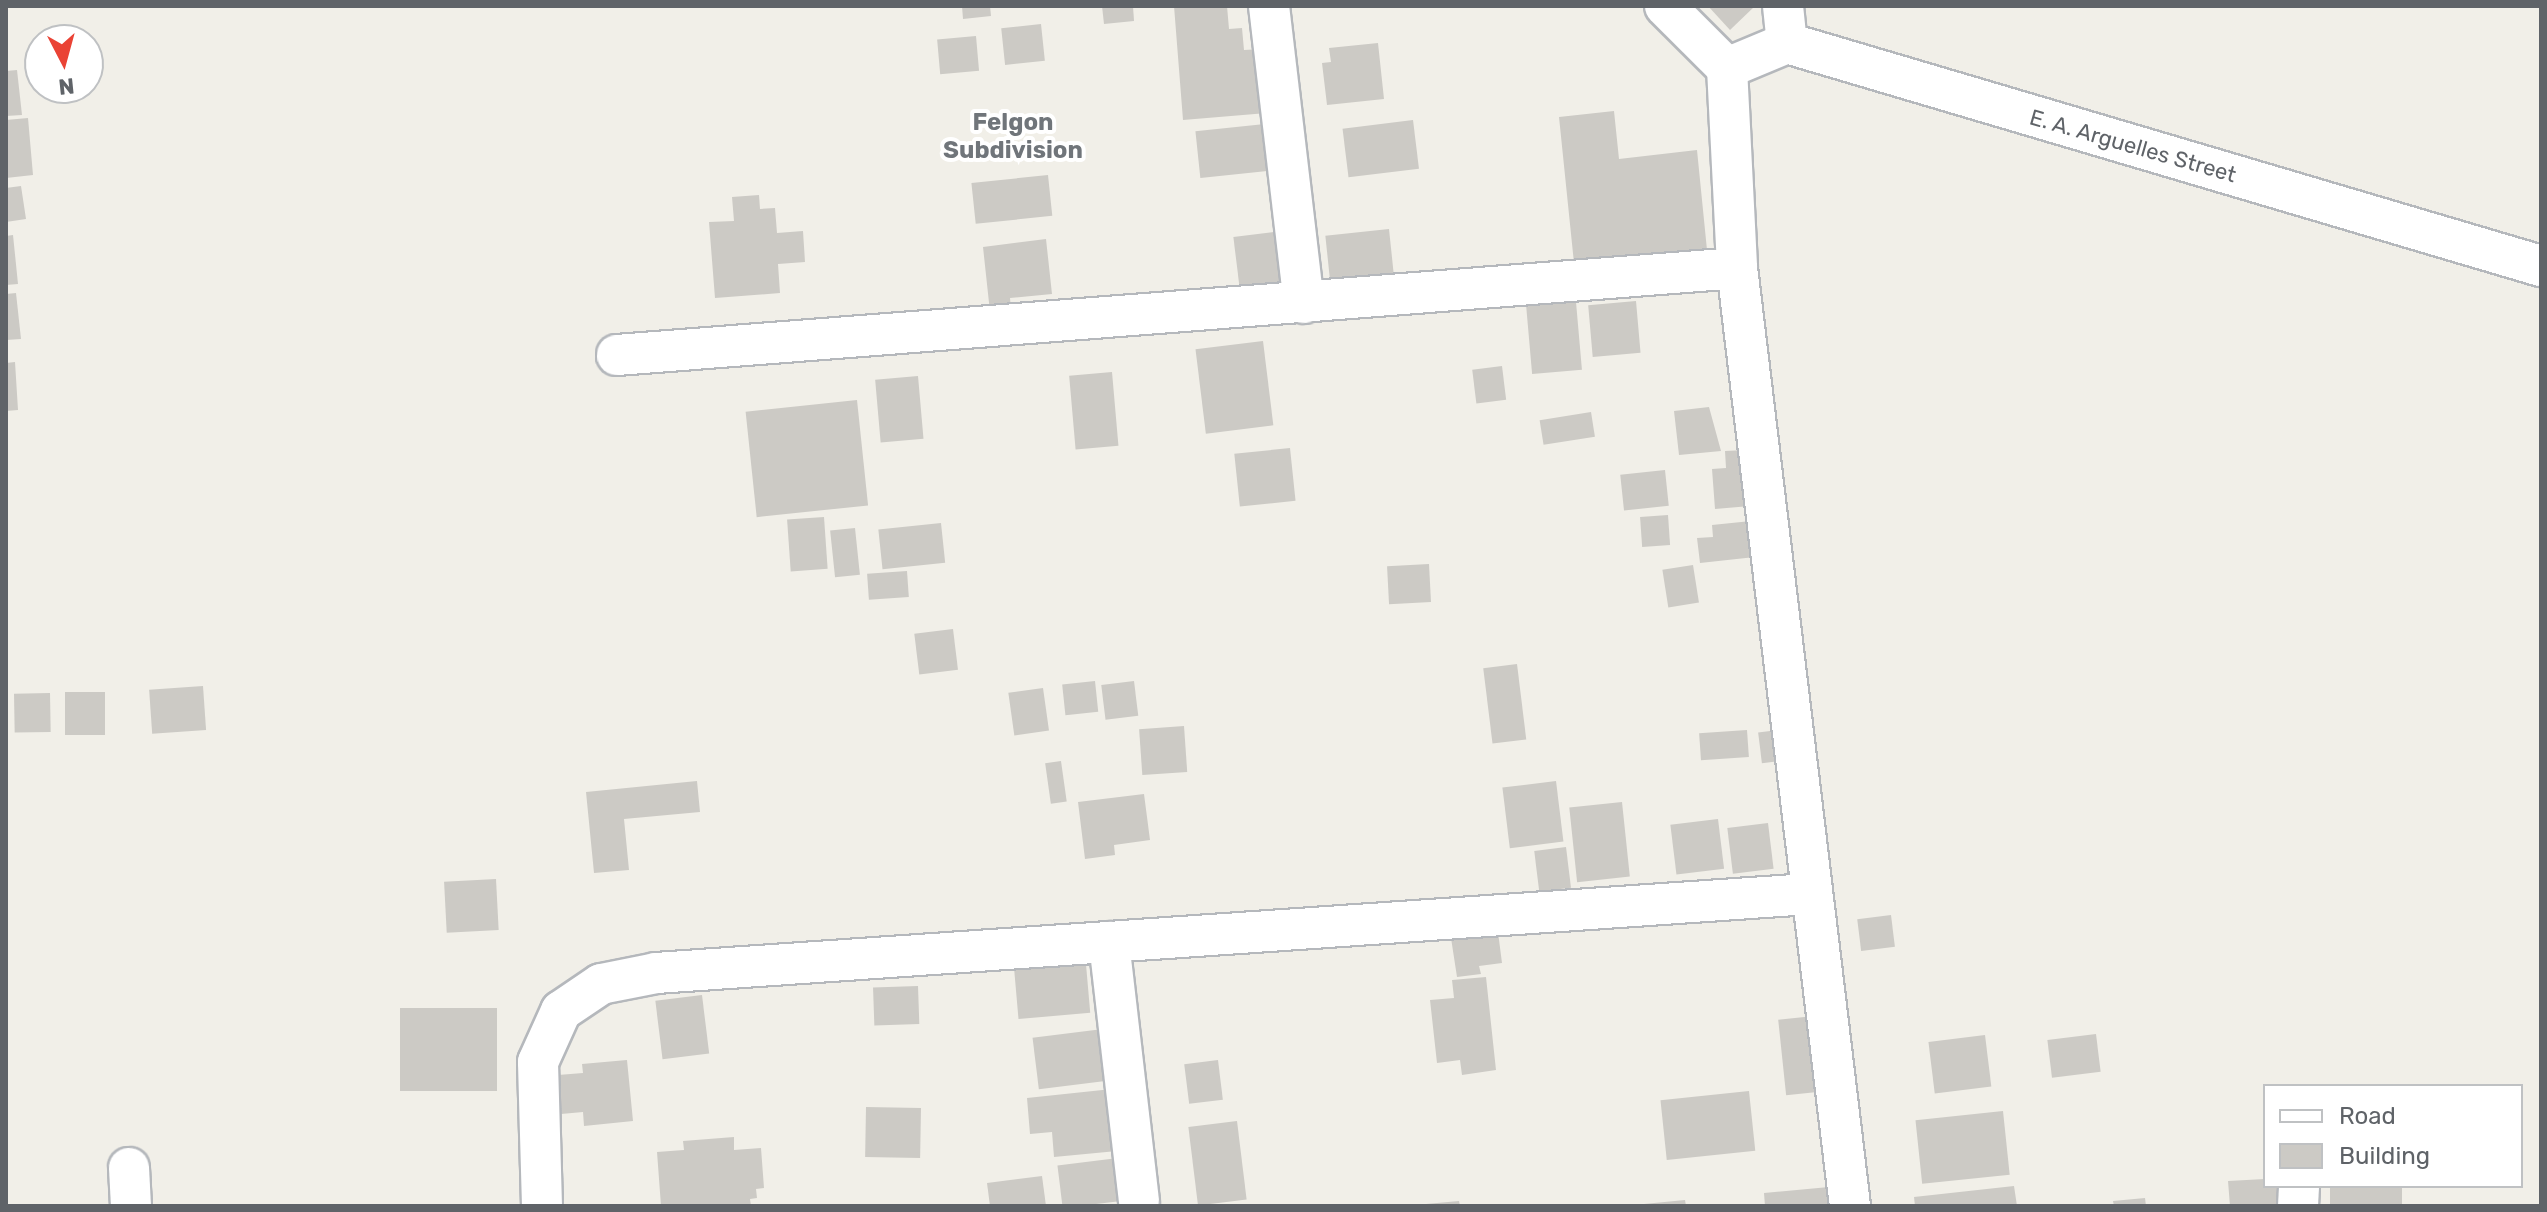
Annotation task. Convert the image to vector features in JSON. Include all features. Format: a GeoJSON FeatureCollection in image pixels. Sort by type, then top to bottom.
{"type":"FeatureCollection","features":[{"type":"Feature","properties":{"kind":"street"},"geometry":{"type":"LineString","coordinates":[[1269,6],[1304,303]]}},
{"type":"Feature","properties":{"kind":"street"},"geometry":{"type":"LineString","coordinates":[[1665,6],[1727,68],[1737,268],[1850,1206]]}},
{"type":"Feature","properties":{"kind":"street","name":"E. A. Arguelles Street"},"geometry":{"type":"LineString","coordinates":[[1727,68],[1785,25],[2541,266]]}},
{"type":"Feature","properties":{"kind":"street"},"geometry":{"type":"LineString","coordinates":[[617,355],[1737,268]]}},
{"type":"Feature","properties":{"kind":"street"},"geometry":{"type":"LineString","coordinates":[[542,1206],[538,1062],[561,1011],[601,984],[656,973],[1810,894]]}},
{"type":"Feature","properties":{"kind":"street"},"geometry":{"type":"LineString","coordinates":[[1109,942],[1139,1201]]}},
{"type":"Feature","properties":{"kind":"building"},"geometry":{"type":"Polygon","coordinates":[[[962,6],[990,6],[991,16],[963,19],[962,6]]]}},
{"type":"Feature","properties":{"kind":"building"},"geometry":{"type":"Polygon","coordinates":[[[1102,6],[1133,6],[1134,21],[1104,24],[1102,6]]]}},
{"type":"Feature","properties":{"kind":"building"},"geometry":{"type":"Polygon","coordinates":[[[1174,6],[1227,6],[1229,29],[1242,28],[1244,50],[1262,49],[1267,113],[1183,120],[1174,6]]]}},
{"type":"Feature","properties":{"kind":"building"},"geometry":{"type":"Polygon","coordinates":[[[1708,6],[1755,6],[1730,30],[1708,6]]]}},
{"type":"Feature","properties":{"kind":"building"},"geometry":{"type":"Polygon","coordinates":[[[1041,24],[1045,61],[1005,65],[1001,28],[1041,24]]]}},
{"type":"Feature","properties":{"kind":"building"},"geometry":{"type":"Polygon","coordinates":[[[976,36],[979,71],[940,74],[937,39],[976,36]]]}},
{"type":"Feature","properties":{"kind":"building"},"geometry":{"type":"Polygon","coordinates":[[[1378,43],[1384,99],[1327,105],[1322,63],[1331,62],[1329,48],[1378,43]]]}},
{"type":"Feature","properties":{"kind":"building"},"geometry":{"type":"Polygon","coordinates":[[[17,70],[22,115],[6,116],[6,71],[17,70]]]}},
{"type":"Feature","properties":{"kind":"building"},"geometry":{"type":"Polygon","coordinates":[[[1614,111],[1619,159],[1697,150],[1707,250],[1574,263],[1559,117],[1614,111]]]}},
{"type":"Feature","properties":{"kind":"building"},"geometry":{"type":"Polygon","coordinates":[[[28,118],[33,175],[6,178],[6,120],[28,118]]]}},
{"type":"Feature","properties":{"kind":"building"},"geometry":{"type":"Polygon","coordinates":[[[1413,120],[1419,169],[1349,177],[1343,129],[1413,120]]]}},
{"type":"Feature","properties":{"kind":"building"},"geometry":{"type":"Polygon","coordinates":[[[1274,123],[1279,170],[1200,178],[1195,131],[1274,123]]]}},
{"type":"Feature","properties":{"kind":"building"},"geometry":{"type":"Polygon","coordinates":[[[1048,175],[1052,216],[976,224],[971,183],[1048,175]]]}},
{"type":"Feature","properties":{"kind":"building"},"geometry":{"type":"Polygon","coordinates":[[[21,186],[26,219],[6,222],[6,188],[21,186]]]}},
{"type":"Feature","properties":{"kind":"building"},"geometry":{"type":"Polygon","coordinates":[[[759,195],[760,209],[775,208],[777,233],[803,231],[805,262],[778,264],[780,293],[715,298],[709,222],[734,221],[732,197],[759,195]]]}},
{"type":"Feature","properties":{"kind":"building"},"geometry":{"type":"Polygon","coordinates":[[[1389,229],[1394,275],[1330,281],[1325,236],[1389,229]]]}},
{"type":"Feature","properties":{"kind":"building"},"geometry":{"type":"Polygon","coordinates":[[[1282,231],[1289,289],[1240,295],[1233,237],[1282,231]]]}},
{"type":"Feature","properties":{"kind":"building"},"geometry":{"type":"Polygon","coordinates":[[[13,235],[18,284],[6,285],[6,236],[13,235]]]}},
{"type":"Feature","properties":{"kind":"building"},"geometry":{"type":"Polygon","coordinates":[[[1046,239],[1052,294],[1010,298],[1011,310],[990,312],[983,247],[1046,239]]]}},
{"type":"Feature","properties":{"kind":"building"},"geometry":{"type":"Polygon","coordinates":[[[16,293],[21,339],[6,340],[6,294],[16,293]]]}},
{"type":"Feature","properties":{"kind":"building"},"geometry":{"type":"Polygon","coordinates":[[[1636,301],[1641,353],[1593,357],[1588,305],[1636,301]]]}},
{"type":"Feature","properties":{"kind":"building"},"geometry":{"type":"Polygon","coordinates":[[[1576,302],[1582,370],[1532,374],[1526,306],[1576,302]]]}},
{"type":"Feature","properties":{"kind":"building"},"geometry":{"type":"Polygon","coordinates":[[[1263,341],[1273,425],[1206,434],[1196,349],[1263,341]]]}},
{"type":"Feature","properties":{"kind":"building"},"geometry":{"type":"Polygon","coordinates":[[[15,362],[18,410],[6,411],[6,363],[15,362]]]}},
{"type":"Feature","properties":{"kind":"building"},"geometry":{"type":"Polygon","coordinates":[[[1502,366],[1506,400],[1476,403],[1472,370],[1502,366]]]}},
{"type":"Feature","properties":{"kind":"building"},"geometry":{"type":"Polygon","coordinates":[[[1112,372],[1118,446],[1076,449],[1069,376],[1112,372]]]}},
{"type":"Feature","properties":{"kind":"building"},"geometry":{"type":"Polygon","coordinates":[[[918,376],[923,439],[881,443],[875,380],[918,376]]]}},
{"type":"Feature","properties":{"kind":"building"},"geometry":{"type":"Polygon","coordinates":[[[857,400],[868,505],[757,517],[746,412],[857,400]]]}},
{"type":"Feature","properties":{"kind":"building"},"geometry":{"type":"Polygon","coordinates":[[[1709,407],[1721,451],[1679,455],[1674,411],[1709,407]]]}},
{"type":"Feature","properties":{"kind":"building"},"geometry":{"type":"Polygon","coordinates":[[[1591,412],[1595,437],[1544,445],[1540,420],[1591,412]]]}},
{"type":"Feature","properties":{"kind":"building"},"geometry":{"type":"Polygon","coordinates":[[[1290,448],[1296,501],[1240,507],[1234,454],[1290,448]]]}},
{"type":"Feature","properties":{"kind":"building"},"geometry":{"type":"Polygon","coordinates":[[[1746,450],[1750,506],[1715,509],[1712,469],[1726,468],[1725,451],[1746,450]]]}},
{"type":"Feature","properties":{"kind":"building"},"geometry":{"type":"Polygon","coordinates":[[[1665,470],[1669,506],[1624,511],[1620,475],[1665,470]]]}},
{"type":"Feature","properties":{"kind":"building"},"geometry":{"type":"Polygon","coordinates":[[[1668,515],[1670,545],[1642,547],[1640,517],[1668,515]]]}},
{"type":"Feature","properties":{"kind":"building"},"geometry":{"type":"Polygon","coordinates":[[[824,517],[828,569],[791,571],[787,520],[824,517]]]}},
{"type":"Feature","properties":{"kind":"building"},"geometry":{"type":"Polygon","coordinates":[[[1751,521],[1755,557],[1700,563],[1697,538],[1713,537],[1712,525],[1751,521]]]}},
{"type":"Feature","properties":{"kind":"building"},"geometry":{"type":"Polygon","coordinates":[[[941,523],[945,563],[883,569],[878,530],[941,523]]]}},
{"type":"Feature","properties":{"kind":"building"},"geometry":{"type":"Polygon","coordinates":[[[855,528],[860,575],[835,577],[830,531],[855,528]]]}},
{"type":"Feature","properties":{"kind":"building"},"geometry":{"type":"Polygon","coordinates":[[[1429,564],[1431,602],[1389,604],[1387,566],[1429,564]]]}},
{"type":"Feature","properties":{"kind":"building"},"geometry":{"type":"Polygon","coordinates":[[[1693,565],[1699,603],[1668,607],[1662,570],[1693,565]]]}},
{"type":"Feature","properties":{"kind":"building"},"geometry":{"type":"Polygon","coordinates":[[[907,571],[909,597],[869,600],[867,574],[907,571]]]}},
{"type":"Feature","properties":{"kind":"building"},"geometry":{"type":"Polygon","coordinates":[[[953,629],[958,670],[919,674],[914,634],[953,629]]]}},
{"type":"Feature","properties":{"kind":"building"},"geometry":{"type":"Polygon","coordinates":[[[1517,664],[1526,739],[1493,744],[1483,668],[1517,664]]]}},
{"type":"Feature","properties":{"kind":"building"},"geometry":{"type":"Polygon","coordinates":[[[1095,681],[1098,712],[1065,715],[1062,684],[1095,681]]]}},
{"type":"Feature","properties":{"kind":"building"},"geometry":{"type":"Polygon","coordinates":[[[1134,681],[1138,716],[1106,720],[1101,685],[1134,681]]]}},
{"type":"Feature","properties":{"kind":"building"},"geometry":{"type":"Polygon","coordinates":[[[203,686],[206,730],[152,734],[149,690],[203,686]]]}},
{"type":"Feature","properties":{"kind":"building"},"geometry":{"type":"Polygon","coordinates":[[[1043,688],[1049,731],[1014,735],[1008,693],[1043,688]]]}},
{"type":"Feature","properties":{"kind":"building"},"geometry":{"type":"Polygon","coordinates":[[[65,692],[105,692],[105,735],[65,735],[65,692]]]}},
{"type":"Feature","properties":{"kind":"building"},"geometry":{"type":"Polygon","coordinates":[[[50,693],[51,732],[15,733],[14,694],[50,693]]]}},
{"type":"Feature","properties":{"kind":"building"},"geometry":{"type":"Polygon","coordinates":[[[1184,726],[1187,772],[1142,775],[1139,729],[1184,726]]]}},
{"type":"Feature","properties":{"kind":"building"},"geometry":{"type":"Polygon","coordinates":[[[1747,730],[1749,757],[1701,760],[1699,733],[1747,730]]]}},
{"type":"Feature","properties":{"kind":"building"},"geometry":{"type":"Polygon","coordinates":[[[1778,730],[1782,761],[1762,763],[1758,732],[1778,730]]]}},
{"type":"Feature","properties":{"kind":"building"},"geometry":{"type":"Polygon","coordinates":[[[1061,761],[1067,802],[1051,804],[1045,763],[1061,761]]]}},
{"type":"Feature","properties":{"kind":"building"},"geometry":{"type":"Polygon","coordinates":[[[697,781],[700,812],[624,819],[629,870],[594,873],[586,792],[697,781]]]}},
{"type":"Feature","properties":{"kind":"building"},"geometry":{"type":"Polygon","coordinates":[[[1556,781],[1563,842],[1510,848],[1502,788],[1556,781]]]}},
{"type":"Feature","properties":{"kind":"building"},"geometry":{"type":"Polygon","coordinates":[[[1144,794],[1150,840],[1114,845],[1115,855],[1085,859],[1078,802],[1144,794]]]}},
{"type":"Feature","properties":{"kind":"building"},"geometry":{"type":"Polygon","coordinates":[[[1622,802],[1630,877],[1577,882],[1569,808],[1622,802]]]}},
{"type":"Feature","properties":{"kind":"building"},"geometry":{"type":"Polygon","coordinates":[[[1718,819],[1724,869],[1676,874],[1670,825],[1718,819]]]}},
{"type":"Feature","properties":{"kind":"building"},"geometry":{"type":"Polygon","coordinates":[[[1768,823],[1774,869],[1733,874],[1727,828],[1768,823]]]}},
{"type":"Feature","properties":{"kind":"building"},"geometry":{"type":"Polygon","coordinates":[[[1566,847],[1571,888],[1539,892],[1534,851],[1566,847]]]}},
{"type":"Feature","properties":{"kind":"building"},"geometry":{"type":"Polygon","coordinates":[[[496,879],[499,930],[447,933],[444,882],[496,879]]]}},
{"type":"Feature","properties":{"kind":"building"},"geometry":{"type":"Polygon","coordinates":[[[1891,915],[1895,947],[1861,951],[1857,919],[1891,915]]]}},
{"type":"Feature","properties":{"kind":"building"},"geometry":{"type":"Polygon","coordinates":[[[1498,932],[1502,963],[1479,966],[1481,974],[1457,977],[1451,938],[1498,932]]]}},
{"type":"Feature","properties":{"kind":"building"},"geometry":{"type":"Polygon","coordinates":[[[1085,953],[1090,1013],[1019,1019],[1013,959],[1085,953]]]}},
{"type":"Feature","properties":{"kind":"building"},"geometry":{"type":"Polygon","coordinates":[[[1486,977],[1496,1070],[1462,1075],[1460,1060],[1437,1063],[1430,1000],[1454,998],[1452,980],[1486,977]]]}},
{"type":"Feature","properties":{"kind":"building"},"geometry":{"type":"Polygon","coordinates":[[[918,986],[919,1024],[874,1026],[873,988],[918,986]]]}},
{"type":"Feature","properties":{"kind":"building"},"geometry":{"type":"Polygon","coordinates":[[[702,995],[709,1054],[663,1059],[655,1001],[702,995]]]}},
{"type":"Feature","properties":{"kind":"building"},"geometry":{"type":"Polygon","coordinates":[[[400,1008],[497,1008],[497,1091],[400,1091],[400,1008]]]}},
{"type":"Feature","properties":{"kind":"building"},"geometry":{"type":"Polygon","coordinates":[[[1814,1016],[1822,1092],[1786,1095],[1778,1020],[1814,1016]]]}},
{"type":"Feature","properties":{"kind":"building"},"geometry":{"type":"Polygon","coordinates":[[[1103,1029],[1109,1081],[1039,1089],[1033,1038],[1103,1029]]]}},
{"type":"Feature","properties":{"kind":"building"},"geometry":{"type":"Polygon","coordinates":[[[2096,1034],[2101,1072],[2052,1078],[2047,1040],[2096,1034]]]}},
{"type":"Feature","properties":{"kind":"building"},"geometry":{"type":"Polygon","coordinates":[[[1985,1035],[1991,1087],[1935,1094],[1928,1042],[1985,1035]]]}},
{"type":"Feature","properties":{"kind":"building"},"geometry":{"type":"Polygon","coordinates":[[[627,1060],[633,1121],[584,1126],[583,1112],[561,1114],[558,1075],[583,1073],[582,1064],[627,1060]]]}},
{"type":"Feature","properties":{"kind":"building"},"geometry":{"type":"Polygon","coordinates":[[[1218,1060],[1223,1100],[1189,1104],[1184,1064],[1218,1060]]]}},
{"type":"Feature","properties":{"kind":"building"},"geometry":{"type":"Polygon","coordinates":[[[1112,1089],[1117,1151],[1054,1157],[1052,1132],[1030,1134],[1027,1098],[1112,1089]]]}},
{"type":"Feature","properties":{"kind":"building"},"geometry":{"type":"Polygon","coordinates":[[[1749,1091],[1755,1151],[1667,1160],[1660,1100],[1749,1091]]]}},
{"type":"Feature","properties":{"kind":"building"},"geometry":{"type":"Polygon","coordinates":[[[866,1107],[921,1108],[920,1158],[865,1157],[866,1107]]]}},
{"type":"Feature","properties":{"kind":"building"},"geometry":{"type":"Polygon","coordinates":[[[2003,1111],[2010,1175],[1922,1184],[1915,1120],[2003,1111]]]}},
{"type":"Feature","properties":{"kind":"building"},"geometry":{"type":"Polygon","coordinates":[[[1237,1121],[1247,1199],[1198,1205],[1188,1127],[1237,1121]]]}},
{"type":"Feature","properties":{"kind":"building"},"geometry":{"type":"Polygon","coordinates":[[[734,1137],[734,1150],[761,1148],[764,1188],[756,1189],[757,1198],[750,1199],[751,1206],[661,1206],[657,1152],[684,1150],[683,1141],[734,1137]]]}},
{"type":"Feature","properties":{"kind":"building"},"geometry":{"type":"Polygon","coordinates":[[[1118,1158],[1123,1201],[1062,1206],[1057,1165],[1118,1158]]]}},
{"type":"Feature","properties":{"kind":"building"},"geometry":{"type":"Polygon","coordinates":[[[1042,1176],[1046,1206],[990,1206],[987,1183],[1042,1176]]]}},
{"type":"Feature","properties":{"kind":"building"},"geometry":{"type":"Polygon","coordinates":[[[2263,1179],[2263,1188],[2283,1188],[2284,1206],[2230,1206],[2228,1181],[2263,1179]]]}},
{"type":"Feature","properties":{"kind":"building"},"geometry":{"type":"Polygon","coordinates":[[[2014,1186],[2017,1206],[1915,1206],[1914,1197],[2014,1186]]]}},
{"type":"Feature","properties":{"kind":"building"},"geometry":{"type":"Polygon","coordinates":[[[1829,1187],[1831,1206],[1765,1206],[1764,1193],[1829,1187]]]}},
{"type":"Feature","properties":{"kind":"building"},"geometry":{"type":"Polygon","coordinates":[[[2330,1188],[2402,1188],[2402,1206],[2330,1206],[2330,1188]]]}},
{"type":"Feature","properties":{"kind":"building"},"geometry":{"type":"Polygon","coordinates":[[[2145,1198],[2146,1206],[2114,1206],[2113,1201],[2145,1198]]]}},
{"type":"Feature","properties":{"kind":"building"},"geometry":{"type":"Polygon","coordinates":[[[1685,1200],[1686,1206],[1644,1206],[1644,1204],[1685,1200]]]}},
{"type":"Feature","properties":{"kind":"building"},"geometry":{"type":"Polygon","coordinates":[[[1459,1201],[1460,1206],[1426,1206],[1426,1204],[1459,1201]]]}},
{"type":"Feature","properties":{"kind":"district","name":"Felgon Subdivision"},"geometry":{"type":"Point","coordinates":[1013,137]}}]}
